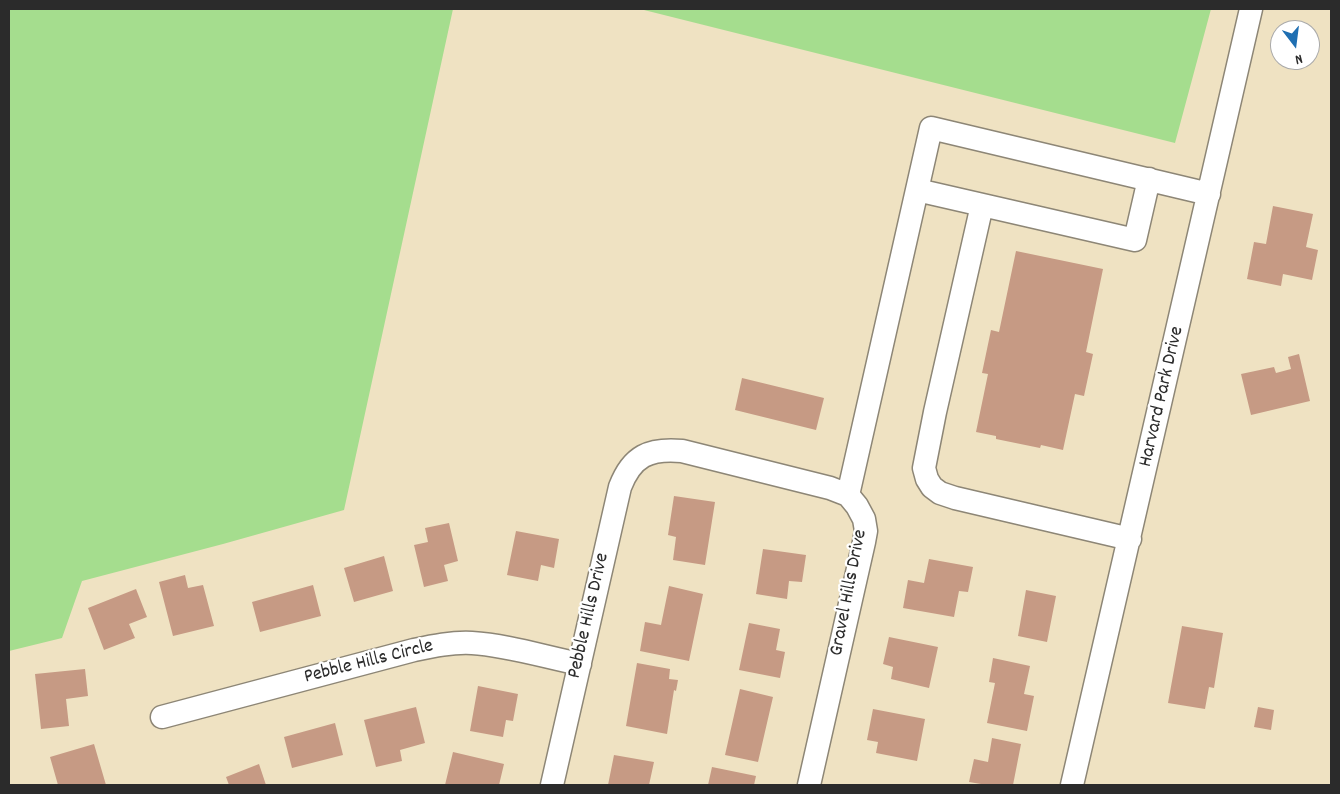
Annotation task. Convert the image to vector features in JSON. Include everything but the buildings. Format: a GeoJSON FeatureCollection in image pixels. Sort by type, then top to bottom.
{"type":"FeatureCollection","features":[{"type":"Feature","properties":{"kind":"street","name":"Harvard Park Drive"},"geometry":{"type":"LineString","coordinates":[[1072,785],[1210,194],[1251,9]]}},
{"type":"Feature","properties":{"kind":"street"},"geometry":{"type":"LineString","coordinates":[[848,495],[931,128],[1210,194]]}},
{"type":"Feature","properties":{"kind":"street"},"geometry":{"type":"LineString","coordinates":[[917,190],[1135,240],[1149,179]]}},
{"type":"Feature","properties":{"kind":"street"},"geometry":{"type":"LineString","coordinates":[[982,205],[933,422],[924,468],[927,480],[940,493],[955,498],[1130,539]]}},
{"type":"Feature","properties":{"kind":"street","name":"Pebble Hills Drive"},"geometry":{"type":"LineString","coordinates":[[552,785],[620,486],[624,474],[632,463],[643,455],[655,451],[682,451],[830,488],[848,495]]}},
{"type":"Feature","properties":{"kind":"street","name":"Gravel Hills Drive"},"geometry":{"type":"LineString","coordinates":[[809,785],[866,531],[864,519],[848,495]]}},
{"type":"Feature","properties":{"kind":"street","name":"Pebble Hills Circle"},"geometry":{"type":"LineString","coordinates":[[162,717],[443,644],[472,643],[500,647],[580,664]]}},
{"type":"Feature","properties":{"kind":"green space"},"geometry":{"type":"Polygon","coordinates":[[[9,9],[453,9],[344,510],[82,581],[62,638],[9,651],[9,9]]]}},
{"type":"Feature","properties":{"kind":"green space"},"geometry":{"type":"Polygon","coordinates":[[[640,9],[1211,9],[1175,143],[640,9]]]}}]}
